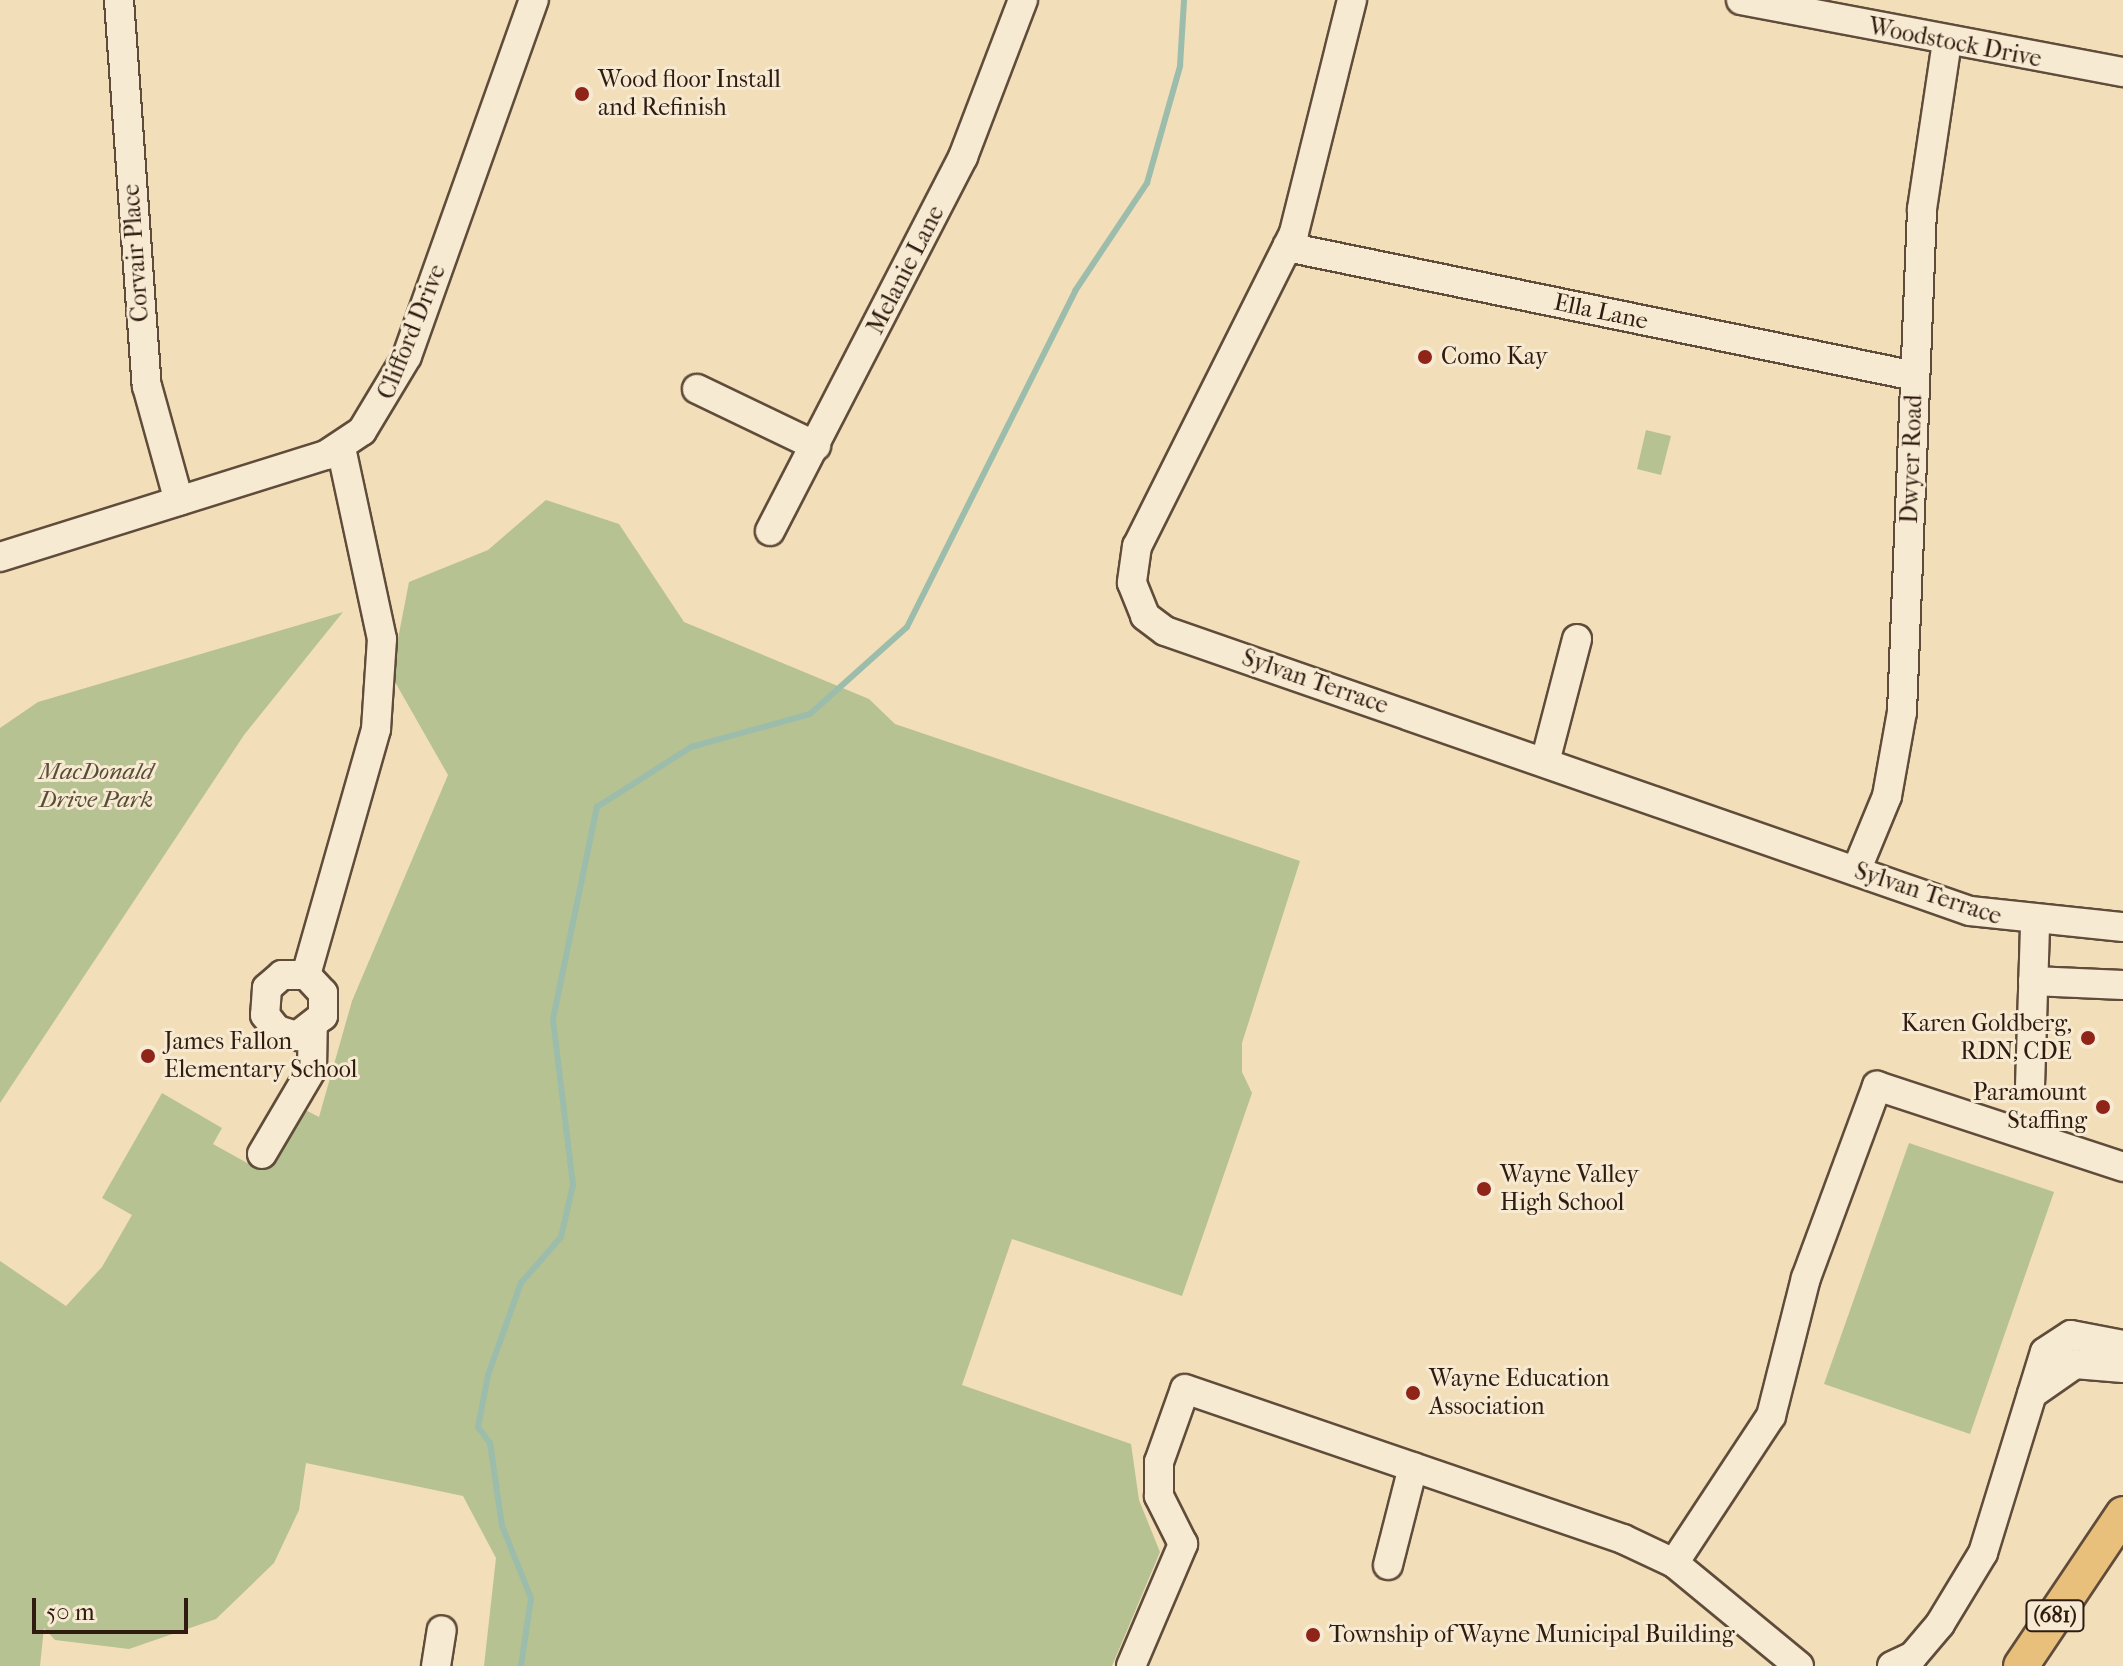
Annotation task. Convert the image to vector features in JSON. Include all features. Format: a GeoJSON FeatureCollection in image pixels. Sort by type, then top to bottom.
{"type":"FeatureCollection","features":[{"type":"Feature","properties":{"kind":"main road","name":"(681)"},"geometry":{"type":"LineString","coordinates":[[2021,1666],[2123,1514]]}},
{"type":"Feature","properties":{"kind":"street","name":"Corvair Place"},"geometry":{"type":"LineString","coordinates":[[119,0],[145,371],[179,501]]}},
{"type":"Feature","properties":{"kind":"street","name":"Clifford Drive"},"geometry":{"type":"LineString","coordinates":[[341,447],[395,384],[534,0]]}},
{"type":"Feature","properties":{"kind":"street","name":"Melanie Lane"},"geometry":{"type":"LineString","coordinates":[[770,531],[963,157],[1023,0]]}},
{"type":"Feature","properties":{"kind":"street","name":"Sylvan Terrace"},"geometry":{"type":"LineString","coordinates":[[1352,0],[1321,142],[1287,247],[1137,546],[1137,601],[1165,631],[1970,911],[2035,923],[2123,927]]}},
{"type":"Feature","properties":{"kind":"street","name":"Woodstock Drive"},"geometry":{"type":"LineString","coordinates":[[1741,0],[2123,72]]}},
{"type":"Feature","properties":{"kind":"street","name":"Dwyer Road"},"geometry":{"type":"LineString","coordinates":[[1856,871],[1887,796],[1902,712],[1927,150],[1947,41]]}},
{"type":"Feature","properties":{"kind":"street","name":"Ella Lane"},"geometry":{"type":"LineString","coordinates":[[1287,247],[1915,376]]}},
{"type":"Feature","properties":{"kind":"street"},"geometry":{"type":"LineString","coordinates":[[697,389],[816,446]]}},
{"type":"Feature","properties":{"kind":"street"},"geometry":{"type":"LineString","coordinates":[[0,557],[341,447],[382,639],[376,729],[306,975],[326,1005],[313,1030],[312,1069],[262,1154]]}},
{"type":"Feature","properties":{"kind":"street"},"geometry":{"type":"LineString","coordinates":[[1545,762],[1577,639]]}},
{"type":"Feature","properties":{"kind":"street"},"geometry":{"type":"LineString","coordinates":[[2030,1086],[2035,923]]}},
{"type":"Feature","properties":{"kind":"street"},"geometry":{"type":"LineString","coordinates":[[306,975],[276,979],[264,998],[265,1015],[289,1035],[313,1030]]}},
{"type":"Feature","properties":{"kind":"street"},"geometry":{"type":"LineString","coordinates":[[2033,981],[2123,985]]}},
{"type":"Feature","properties":{"kind":"street"},"geometry":{"type":"LineString","coordinates":[[1674,1563],[1771,1416],[1806,1278],[1877,1086],[2123,1167]]}},
{"type":"Feature","properties":{"kind":"street"},"geometry":{"type":"LineString","coordinates":[[1892,1666],[1913,1656],[1940,1624],[1983,1553],[2032,1394],[2053,1342],[2089,1335],[2123,1345]]}},
{"type":"Feature","properties":{"kind":"street"},"geometry":{"type":"LineString","coordinates":[[2032,1394],[2075,1364],[2123,1368]]}},
{"type":"Feature","properties":{"kind":"street"},"geometry":{"type":"LineString","coordinates":[[1131,1666],[1183,1544],[1159,1496],[1159,1462],[1185,1389],[1413,1467],[1674,1563],[1799,1666]]}},
{"type":"Feature","properties":{"kind":"street"},"geometry":{"type":"LineString","coordinates":[[1388,1565],[1413,1467]]}},
{"type":"Feature","properties":{"kind":"street"},"geometry":{"type":"LineString","coordinates":[[436,1666],[442,1630]]}},
{"type":"Feature","properties":{"kind":"green space"},"geometry":{"type":"Polygon","coordinates":[[[1646,430],[1671,436],[1661,475],[1637,469],[1646,430]]]}},
{"type":"Feature","properties":{"kind":"green space"},"geometry":{"type":"Polygon","coordinates":[[[546,500],[619,524],[684,622],[869,699],[895,724],[1300,861],[1242,1043],[1242,1072],[1252,1093],[1182,1296],[1012,1239],[962,1385],[1131,1444],[1139,1500],[1160,1552],[1112,1666],[484,1666],[496,1558],[463,1496],[306,1463],[299,1510],[274,1563],[216,1619],[129,1649],[55,1640],[44,1628],[40,1666],[0,1666],[0,1261],[66,1306],[102,1267],[132,1215],[102,1198],[162,1093],[222,1128],[213,1144],[249,1164],[286,1100],[319,1117],[352,1001],[448,775],[391,675],[409,582],[488,550],[546,500]]]}},
{"type":"Feature","properties":{"kind":"green space","name":"MacDonald Drive Park"},"geometry":{"type":"Polygon","coordinates":[[[343,612],[244,735],[0,1103],[0,728],[38,702],[343,612]]]}},
{"type":"Feature","properties":{"kind":"green space"},"geometry":{"type":"Polygon","coordinates":[[[1909,1143],[2054,1192],[1970,1434],[1824,1384],[1909,1143]]]}},
{"type":"Feature","properties":{"kind":"waterway"},"geometry":{"type":"LineString","coordinates":[[521,1666],[531,1598],[502,1526],[490,1443],[478,1427],[488,1375],[521,1283],[561,1237],[573,1185],[553,1019],[597,807],[691,747],[810,714],[907,627],[1075,291],[1147,183],[1180,66],[1184,0]]}},
{"type":"Feature","properties":{"kind":"place","name":"Wood floor Install and Refinish"},"geometry":{"type":"Point","coordinates":[582,94]}},
{"type":"Feature","properties":{"kind":"place","name":"Como Kay"},"geometry":{"type":"Point","coordinates":[1425,357]}},
{"type":"Feature","properties":{"kind":"place","name":"Karen Goldberg, RDN, CDE"},"geometry":{"type":"Point","coordinates":[2088,1038]}},
{"type":"Feature","properties":{"kind":"place","name":"James Fallon Elementary School"},"geometry":{"type":"Point","coordinates":[148,1056]}},
{"type":"Feature","properties":{"kind":"place","name":"Paramount Staffing"},"geometry":{"type":"Point","coordinates":[2103,1107]}},
{"type":"Feature","properties":{"kind":"place","name":"Wayne Valley High School"},"geometry":{"type":"Point","coordinates":[1484,1189]}},
{"type":"Feature","properties":{"kind":"place","name":"Wayne Education Association"},"geometry":{"type":"Point","coordinates":[1413,1393]}},
{"type":"Feature","properties":{"kind":"place","name":"Township of Wayne Municipal Building"},"geometry":{"type":"Point","coordinates":[1313,1635]}}]}
